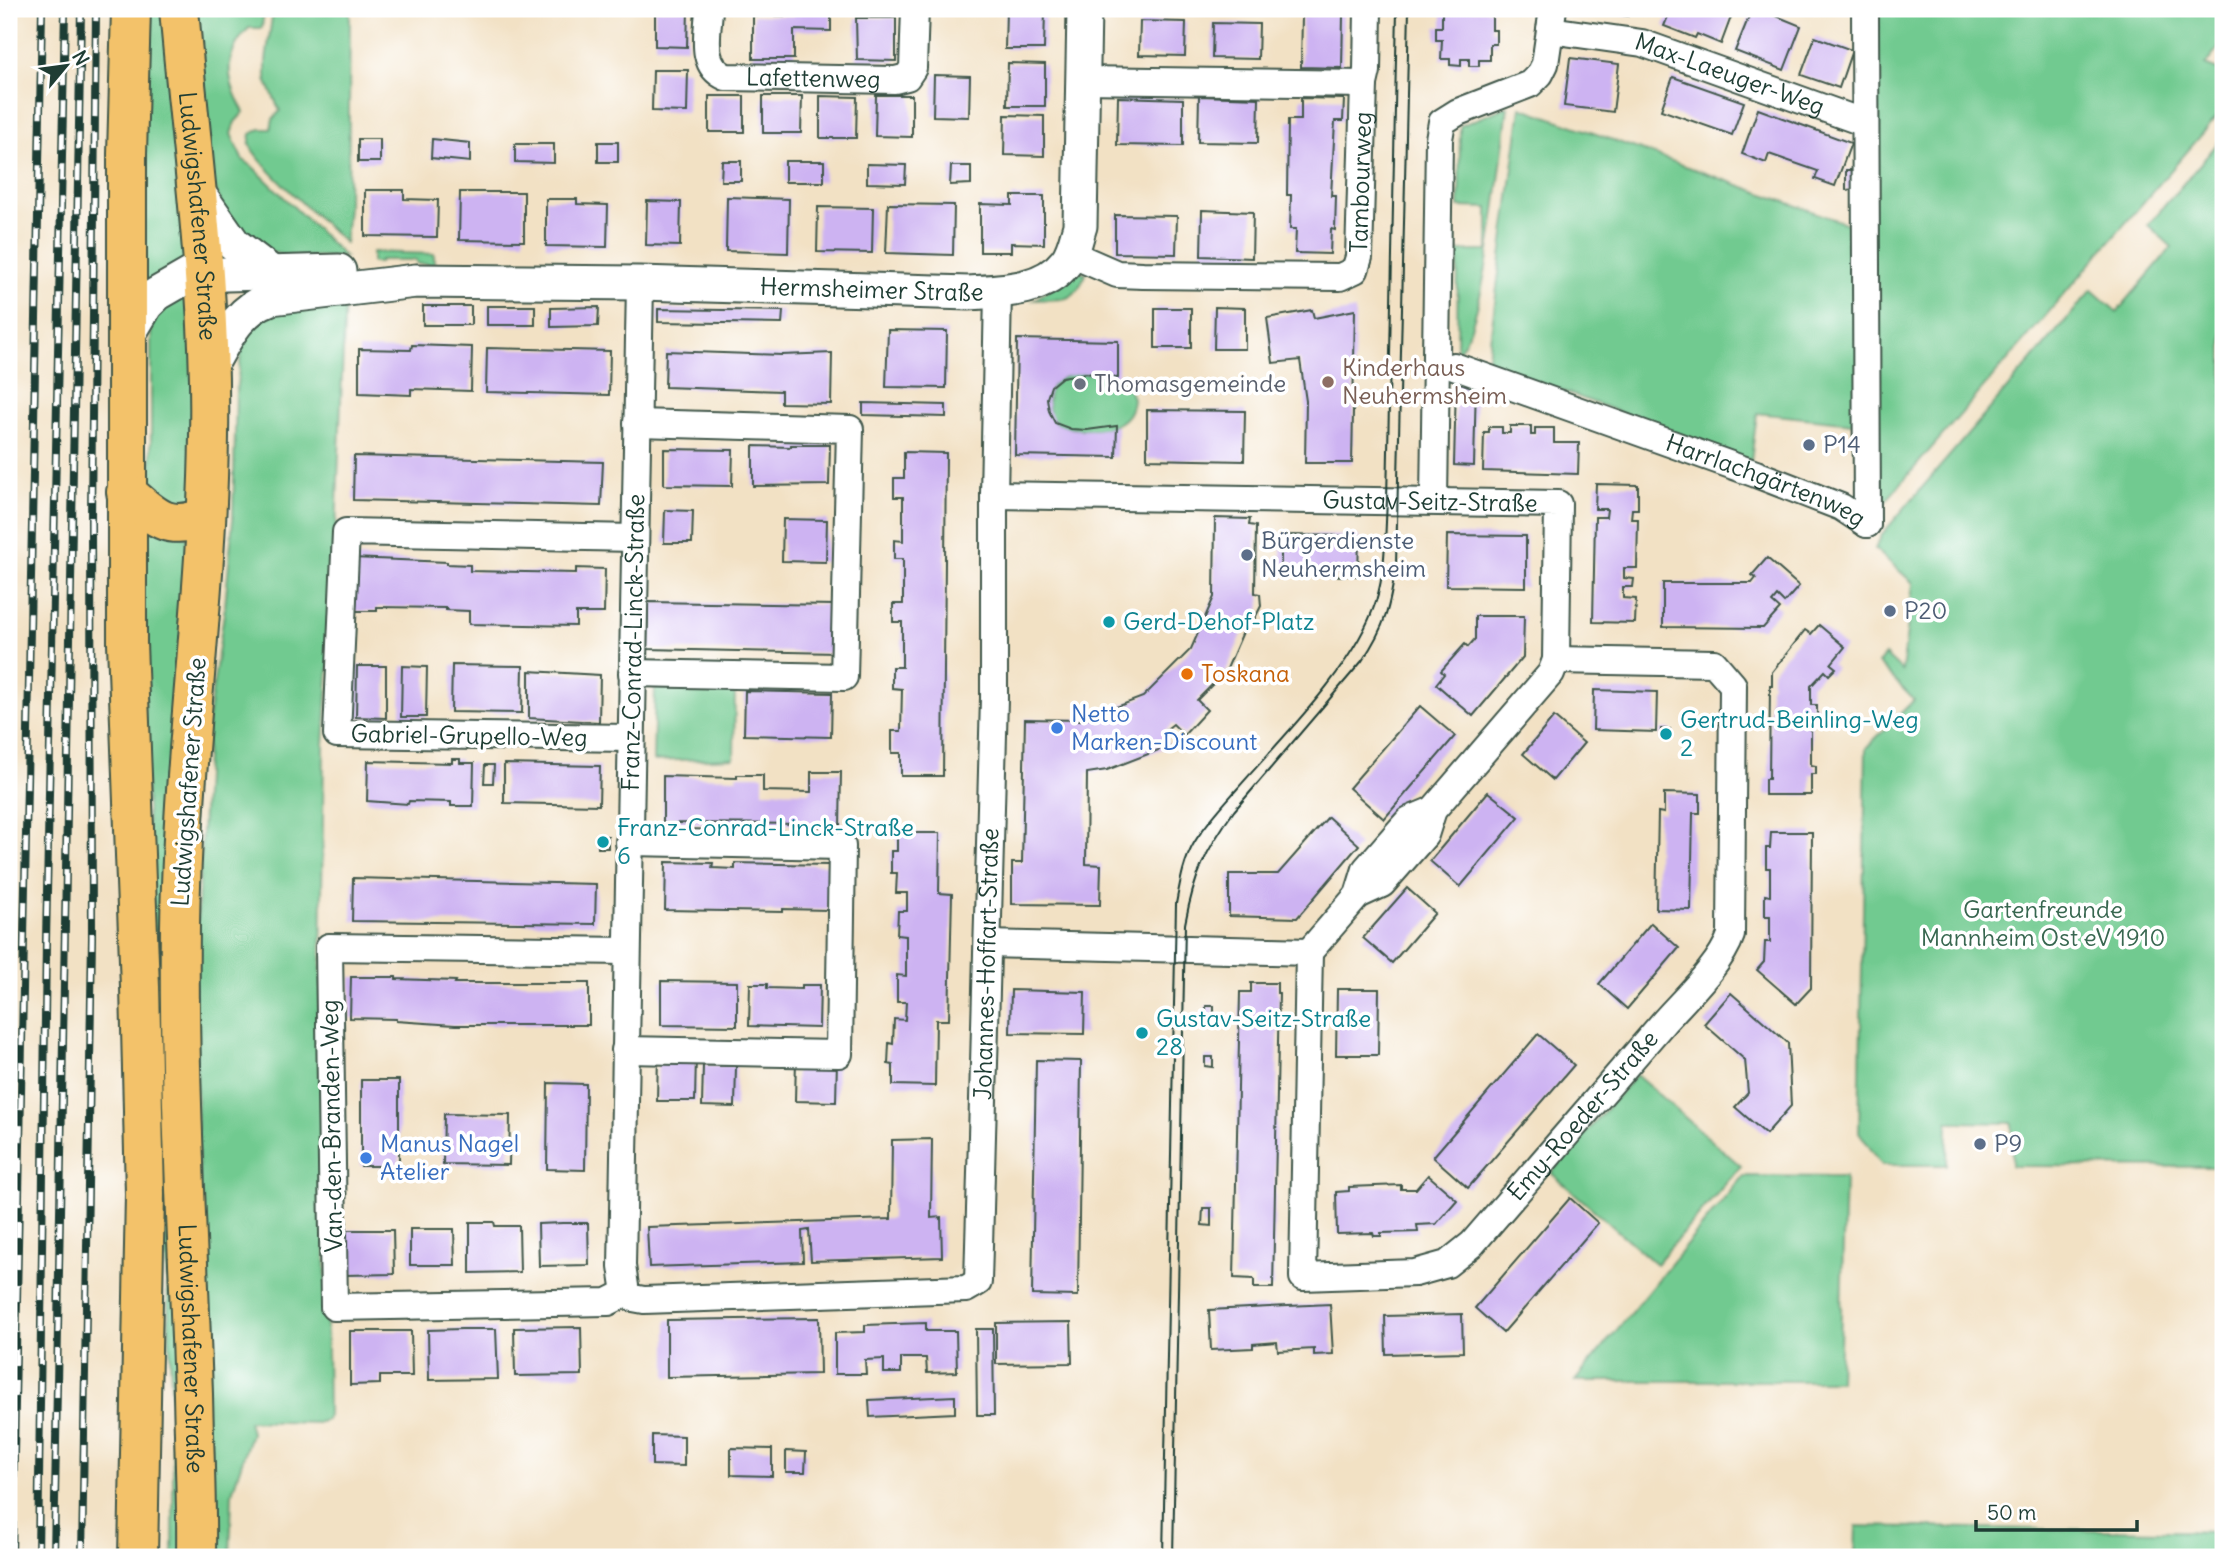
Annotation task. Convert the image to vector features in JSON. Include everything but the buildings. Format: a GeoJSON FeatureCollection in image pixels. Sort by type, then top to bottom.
{"type":"FeatureCollection","features":[{"type":"Feature","properties":{"kind":"main road","name":"Ludwigshafener Straße"},"geometry":{"type":"LineString","coordinates":[[131,9],[126,492],[128,657],[145,1194],[138,1557]]}},
{"type":"Feature","properties":{"kind":"main road","name":"Ludwigshafener Straße"},"geometry":{"type":"LineString","coordinates":[[179,9],[205,275],[209,368],[206,517],[180,922],[180,1054],[190,1292],[196,1557]]}},
{"type":"Feature","properties":{"kind":"main road"},"geometry":{"type":"LineString","coordinates":[[126,492],[155,518],[164,522],[192,522],[206,517]]}},
{"type":"Feature","properties":{"kind":"street","name":"Lafettenweg"},"geometry":{"type":"LineString","coordinates":[[709,9],[708,59],[713,70],[726,77],[895,80],[906,76],[913,68],[915,9]]}},
{"type":"Feature","properties":{"kind":"street"},"geometry":{"type":"LineString","coordinates":[[1071,254],[1080,226],[1084,9]]}},
{"type":"Feature","properties":{"kind":"street"},"geometry":{"type":"LineString","coordinates":[[1364,84],[1367,71],[1368,9]]}},
{"type":"Feature","properties":{"kind":"street","name":"Harrlachgärtenweg"},"geometry":{"type":"LineString","coordinates":[[1454,366],[1756,474],[1841,507],[1867,524],[1865,9]]}},
{"type":"Feature","properties":{"kind":"street"},"geometry":{"type":"LineString","coordinates":[[1434,501],[1439,139],[1442,122],[1458,112],[1530,84],[1545,64],[1551,19]]}},
{"type":"Feature","properties":{"kind":"street","name":"Max-Laeuger-Weg"},"geometry":{"type":"LineString","coordinates":[[1551,19],[1642,43],[1865,122]]}},
{"type":"Feature","properties":{"kind":"street","name":"Tambourweg"},"geometry":{"type":"LineString","coordinates":[[1071,254],[1117,274],[1143,275],[1340,277],[1355,270],[1359,257],[1364,84],[1082,80]]}},
{"type":"Feature","properties":{"kind":"street"},"geometry":{"type":"LineString","coordinates":[[197,191],[234,244],[272,273]]}},
{"type":"Feature","properties":{"kind":"street","name":"Hermsheimer Straße"},"geometry":{"type":"LineString","coordinates":[[209,368],[237,319],[259,302],[271,298],[414,281],[640,283],[970,293],[1017,289],[1044,280],[1065,264],[1071,254]]}},
{"type":"Feature","properties":{"kind":"street","name":"Hermsheimer Straße"},"geometry":{"type":"LineString","coordinates":[[127,337],[146,305],[157,294],[190,275],[380,273],[414,281]]}},
{"type":"Feature","properties":{"kind":"street","name":"Franz-Conrad-Linck-Straße"},"geometry":{"type":"LineString","coordinates":[[626,1293],[622,1266],[626,951],[640,283]]}},
{"type":"Feature","properties":{"kind":"street","name":"Johannes-Hoffart-Straße"},"geometry":{"type":"LineString","coordinates":[[626,1293],[633,1298],[644,1300],[960,1289],[975,1285],[980,1270],[995,685],[994,495],[998,291]]}},
{"type":"Feature","properties":{"kind":"street"},"geometry":{"type":"LineString","coordinates":[[632,673],[844,677],[850,429],[637,422]]}},
{"type":"Feature","properties":{"kind":"street","name":"Gustav-Seitz-Straße"},"geometry":{"type":"LineString","coordinates":[[994,495],[1558,504],[1556,660]]}},
{"type":"Feature","properties":{"kind":"street","name":"Gabriel-Grupello-Weg"},"geometry":{"type":"LineString","coordinates":[[631,738],[337,734],[346,532],[635,538]]}},
{"type":"Feature","properties":{"kind":"street"},"geometry":{"type":"LineString","coordinates":[[988,944],[1309,952],[1358,895],[1382,884],[1425,835],[1433,810],[1551,673],[1556,660]]}},
{"type":"Feature","properties":{"kind":"street","name":"Emy-Roeder-Straße"},"geometry":{"type":"LineString","coordinates":[[1309,952],[1303,1277],[1415,1273],[1447,1264],[1472,1244],[1614,1080],[1713,965],[1731,935],[1733,685],[1714,663],[1556,660]]}},
{"type":"Feature","properties":{"kind":"street"},"geometry":{"type":"LineString","coordinates":[[625,1050],[839,1054],[842,846],[629,842]]}},
{"type":"Feature","properties":{"kind":"street","name":"Van-den-Branden-Weg"},"geometry":{"type":"LineString","coordinates":[[626,951],[329,947],[334,1307],[608,1302],[626,1293]]}},
{"type":"Feature","properties":{"kind":"green space"},"geometry":{"type":"Polygon","coordinates":[[[143,9],[166,9],[191,261],[139,295],[143,9]]]}},
{"type":"Feature","properties":{"kind":"green space"},"geometry":{"type":"Polygon","coordinates":[[[190,9],[264,9],[262,28],[249,28],[234,48],[231,58],[233,89],[244,112],[235,122],[231,134],[242,159],[345,257],[288,256],[263,250],[229,223],[211,179],[190,9]]]}},
{"type":"Feature","properties":{"kind":"green space"},"geometry":{"type":"Polygon","coordinates":[[[273,9],[350,9],[348,206],[345,243],[278,179],[250,145],[251,134],[260,129],[271,129],[273,119],[280,111],[266,80],[273,9]]]}},
{"type":"Feature","properties":{"kind":"green space"},"geometry":{"type":"Polygon","coordinates":[[[1872,9],[2223,9],[2223,43],[2205,65],[2223,72],[2223,110],[1885,502],[1874,500],[1871,425],[1757,413],[1751,461],[1487,363],[1521,107],[1870,232],[1872,9]]]}},
{"type":"Feature","properties":{"kind":"green space"},"geometry":{"type":"Polygon","coordinates":[[[1508,106],[1497,198],[1484,276],[1467,337],[1457,352],[1458,251],[1488,251],[1488,208],[1459,207],[1460,126],[1508,106]]]}},
{"type":"Feature","properties":{"kind":"green space","name":"Gartenfreunde Mannheim Ost eV 1910"},"geometry":{"type":"Polygon","coordinates":[[[2223,137],[2223,1167],[2012,1166],[2012,1123],[1948,1122],[1947,1165],[1882,1165],[1859,1132],[1866,748],[1914,700],[1878,663],[1885,655],[1902,671],[1913,583],[1875,549],[1883,533],[2092,290],[2117,312],[2172,247],[2148,225],[2223,137]]]}},
{"type":"Feature","properties":{"kind":"green space"},"geometry":{"type":"Polygon","coordinates":[[[372,252],[434,254],[434,264],[417,264],[416,260],[380,260],[379,263],[372,263],[372,252]]]}},
{"type":"Feature","properties":{"kind":"green space"},"geometry":{"type":"Polygon","coordinates":[[[1076,271],[1086,274],[1072,295],[1061,299],[1034,300],[1076,271]]]}},
{"type":"Feature","properties":{"kind":"green space"},"geometry":{"type":"Polygon","coordinates":[[[194,289],[195,501],[183,511],[151,493],[151,334],[159,309],[194,289]]]}},
{"type":"Feature","properties":{"kind":"green space"},"geometry":{"type":"Polygon","coordinates":[[[345,296],[335,558],[324,745],[321,969],[328,1413],[327,1420],[317,1423],[248,1421],[251,1433],[232,1493],[230,1557],[208,1557],[194,980],[208,720],[225,607],[233,519],[236,392],[242,347],[255,324],[277,307],[345,296]]]}},
{"type":"Feature","properties":{"kind":"green space"},"geometry":{"type":"Polygon","coordinates":[[[1085,373],[1114,378],[1130,391],[1133,398],[1131,407],[1122,421],[1099,429],[1074,429],[1064,427],[1053,420],[1048,404],[1051,388],[1065,377],[1085,373]]]}},
{"type":"Feature","properties":{"kind":"green space"},"geometry":{"type":"Polygon","coordinates":[[[140,523],[187,537],[183,1557],[173,1557],[171,1371],[150,927],[140,523]]]}},
{"type":"Feature","properties":{"kind":"green space"},"geometry":{"type":"Polygon","coordinates":[[[655,685],[735,685],[734,758],[653,761],[655,685]]]}},
{"type":"Feature","properties":{"kind":"green space"},"geometry":{"type":"Polygon","coordinates":[[[1636,1075],[1741,1166],[1656,1264],[1551,1173],[1636,1075]]]}},
{"type":"Feature","properties":{"kind":"green space"},"geometry":{"type":"Polygon","coordinates":[[[1743,1176],[1845,1177],[1839,1381],[1575,1381],[1743,1176]]]}},
{"type":"Feature","properties":{"kind":"green space"},"geometry":{"type":"Polygon","coordinates":[[[1856,1526],[2223,1532],[2223,1557],[1855,1557],[1856,1526]]]}},
{"type":"Feature","properties":{"kind":"tram line"},"geometry":{"type":"LineString","coordinates":[[1163,1557],[1176,904],[1190,850],[1220,808],[1334,676],[1366,626],[1382,577],[1387,501],[1397,9]]}},
{"type":"Feature","properties":{"kind":"tram line"},"geometry":{"type":"LineString","coordinates":[[1173,1557],[1185,924],[1192,892],[1215,839],[1234,811],[1362,661],[1377,637],[1389,604],[1396,565],[1409,9]]}},
{"type":"Feature","properties":{"kind":"railway"},"geometry":{"type":"LineString","coordinates":[[12,1557],[42,9]]}},
{"type":"Feature","properties":{"kind":"railway"},"geometry":{"type":"LineString","coordinates":[[38,1557],[46,941],[65,9]]}},
{"type":"Feature","properties":{"kind":"railway"},"geometry":{"type":"LineString","coordinates":[[54,1557],[81,9]]}},
{"type":"Feature","properties":{"kind":"railway"},"geometry":{"type":"LineString","coordinates":[[82,1557],[92,938],[91,519],[96,9]]}},
{"type":"Feature","properties":{"kind":"place","name":"Kinderhaus Neuhermsheim"},"geometry":{"type":"Point","coordinates":[1328,382]}},
{"type":"Feature","properties":{"kind":"place","name":"Thomasgemeinde"},"geometry":{"type":"Point","coordinates":[1080,384]}},
{"type":"Feature","properties":{"kind":"place","name":"P14"},"geometry":{"type":"Point","coordinates":[1809,445]}},
{"type":"Feature","properties":{"kind":"place","name":"Bürgerdienste Neuhermsheim"},"geometry":{"type":"Point","coordinates":[1247,555]}},
{"type":"Feature","properties":{"kind":"place","name":"P20"},"geometry":{"type":"Point","coordinates":[1890,611]}},
{"type":"Feature","properties":{"kind":"place","name":"Gerd-Dehof-Platz"},"geometry":{"type":"Point","coordinates":[1109,622]}},
{"type":"Feature","properties":{"kind":"place","name":"Toskana"},"geometry":{"type":"Point","coordinates":[1187,674]}},
{"type":"Feature","properties":{"kind":"place","name":"Netto Marken-Discount"},"geometry":{"type":"Point","coordinates":[1057,728]}},
{"type":"Feature","properties":{"kind":"place","name":"Gertrud-Beinling-Weg 2"},"geometry":{"type":"Point","coordinates":[1666,734]}},
{"type":"Feature","properties":{"kind":"place","name":"Franz-Conrad-Linck-Straße 6"},"geometry":{"type":"Point","coordinates":[603,842]}},
{"type":"Feature","properties":{"kind":"place","name":"Gustav-Seitz-Straße 28"},"geometry":{"type":"Point","coordinates":[1142,1033]}},
{"type":"Feature","properties":{"kind":"place","name":"P9"},"geometry":{"type":"Point","coordinates":[1980,1144]}},
{"type":"Feature","properties":{"kind":"place","name":"Manus Nagel Atelier"},"geometry":{"type":"Point","coordinates":[366,1158]}}]}
